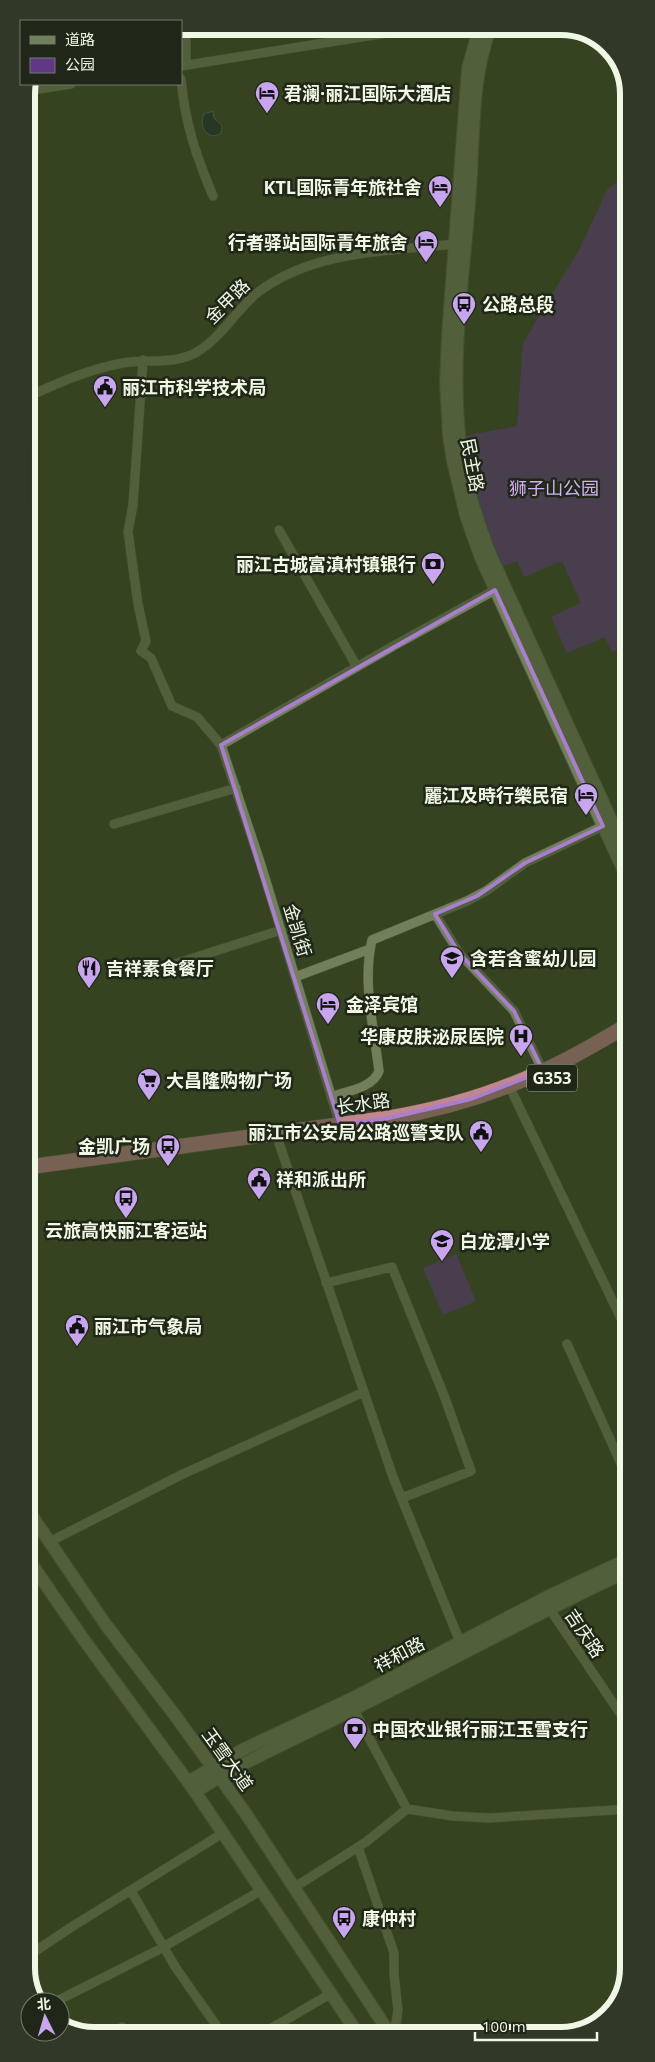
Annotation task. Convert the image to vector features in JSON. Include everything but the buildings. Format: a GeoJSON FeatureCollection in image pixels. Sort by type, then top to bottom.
{"type":"FeatureCollection","features":[{"type":"Feature","properties":{"kind":"highway","name":"长水路"},"geometry":{"type":"LineString","coordinates":[[35,1166],[340,1125],[442,1108],[494,1092],[543,1072],[620,1030]]}},
{"type":"Feature","properties":{"kind":"highway","name":"长水路"},"geometry":{"type":"LineString","coordinates":[[35,1175],[418,1122],[471,1109],[513,1094],[559,1074],[620,1040]]}},
{"type":"Feature","properties":{"kind":"main road","name":"民主路"},"geometry":{"type":"LineString","coordinates":[[477,35],[468,68],[447,359],[449,436],[457,481],[466,516],[495,590],[620,861]]}},
{"type":"Feature","properties":{"kind":"main road","name":"民主路"},"geometry":{"type":"LineString","coordinates":[[488,35],[478,69],[458,336],[457,409],[462,457],[475,513],[490,554],[620,838]]}},
{"type":"Feature","properties":{"kind":"main road","name":"玉雪大道"},"geometry":{"type":"LineString","coordinates":[[35,1521],[106,1624],[216,1772],[295,1887],[385,2027]]}},
{"type":"Feature","properties":{"kind":"main road","name":"祥和路"},"geometry":{"type":"LineString","coordinates":[[192,1787],[252,1745],[353,1698],[551,1595],[620,1563]]}},
{"type":"Feature","properties":{"kind":"main road"},"geometry":{"type":"LineString","coordinates":[[35,1569],[224,1833],[353,2027]]}},
{"type":"Feature","properties":{"kind":"main road","name":"祥和路"},"geometry":{"type":"LineString","coordinates":[[216,1772],[354,1710],[549,1608],[620,1575]]}},
{"type":"Feature","properties":{"kind":"street"},"geometry":{"type":"LineString","coordinates":[[186,35],[184,66],[375,35]]}},
{"type":"Feature","properties":{"kind":"street"},"geometry":{"type":"LineString","coordinates":[[35,90],[65,85]]}},
{"type":"Feature","properties":{"kind":"street"},"geometry":{"type":"LineString","coordinates":[[182,85],[191,139],[213,196]]}},
{"type":"Feature","properties":{"kind":"street","name":"金甲路"},"geometry":{"type":"LineString","coordinates":[[35,394],[90,371],[144,360],[177,359],[200,350],[256,294],[276,280],[301,268],[356,255],[456,244]]}},
{"type":"Feature","properties":{"kind":"street"},"geometry":{"type":"LineString","coordinates":[[144,360],[133,505],[128,532],[138,604],[146,641],[141,650],[151,658],[172,706],[197,717],[222,745],[357,666],[495,590]]}},
{"type":"Feature","properties":{"kind":"street"},"geometry":{"type":"LineString","coordinates":[[279,530],[357,666]]}},
{"type":"Feature","properties":{"kind":"street","name":"金凯街"},"geometry":{"type":"LineString","coordinates":[[222,745],[340,1125]]}},
{"type":"Feature","properties":{"kind":"street"},"geometry":{"type":"LineString","coordinates":[[114,824],[236,788]]}},
{"type":"Feature","properties":{"kind":"street"},"geometry":{"type":"LineString","coordinates":[[331,1097],[369,1083],[380,1071],[368,988],[372,940],[482,894],[525,863],[603,826]]}},
{"type":"Feature","properties":{"kind":"street"},"geometry":{"type":"LineString","coordinates":[[435,914],[459,953],[514,1011],[520,1020],[543,1072]]}},
{"type":"Feature","properties":{"kind":"street"},"geometry":{"type":"LineString","coordinates":[[156,970],[281,930]]}},
{"type":"Feature","properties":{"kind":"street"},"geometry":{"type":"LineString","coordinates":[[295,977],[370,949]]}},
{"type":"Feature","properties":{"kind":"street"},"geometry":{"type":"LineString","coordinates":[[513,1094],[620,1316]]}},
{"type":"Feature","properties":{"kind":"street"},"geometry":{"type":"LineString","coordinates":[[279,1142],[326,1283],[402,1498],[460,1642]]}},
{"type":"Feature","properties":{"kind":"street"},"geometry":{"type":"LineString","coordinates":[[326,1283],[392,1266],[448,1407],[471,1471],[402,1498]]}},
{"type":"Feature","properties":{"kind":"street"},"geometry":{"type":"LineString","coordinates":[[567,1344],[620,1461]]}},
{"type":"Feature","properties":{"kind":"street"},"geometry":{"type":"LineString","coordinates":[[48,1542],[183,1474],[364,1392]]}},
{"type":"Feature","properties":{"kind":"street","name":"吉庆路"},"geometry":{"type":"LineString","coordinates":[[549,1608],[620,1713]]}},
{"type":"Feature","properties":{"kind":"street"},"geometry":{"type":"LineString","coordinates":[[354,1710],[407,1810]]}},
{"type":"Feature","properties":{"kind":"street"},"geometry":{"type":"LineString","coordinates":[[295,1887],[358,1847],[407,1810],[453,1816],[489,1818],[620,1810]]}},
{"type":"Feature","properties":{"kind":"street"},"geometry":{"type":"LineString","coordinates":[[35,1951],[224,1833]]}},
{"type":"Feature","properties":{"kind":"street"},"geometry":{"type":"LineString","coordinates":[[358,1847],[394,1953],[394,1975],[398,2010],[394,2027]]}},
{"type":"Feature","properties":{"kind":"street"},"geometry":{"type":"LineString","coordinates":[[70,1994],[164,1947],[262,1890]]}},
{"type":"Feature","properties":{"kind":"street"},"geometry":{"type":"LineString","coordinates":[[131,1891],[164,1947],[218,2027]]}},
{"type":"Feature","properties":{"kind":"street"},"geometry":{"type":"LineString","coordinates":[[274,2027],[330,1994]]}},
{"type":"Feature","properties":{"kind":"highlighted area"},"geometry":{"type":"Polygon","coordinates":[[[495,590],[603,826],[525,863],[477,896],[435,914],[459,953],[514,1011],[543,1071],[471,1099],[389,1118],[340,1125],[221,745],[495,590]]]}},
{"type":"Feature","properties":{"kind":"green space","name":"狮子山公园"},"geometry":{"type":"Polygon","coordinates":[[[620,179],[620,651],[619,649],[612,652],[605,637],[567,653],[551,617],[581,603],[562,561],[524,577],[517,561],[501,567],[474,494],[465,436],[517,426],[523,343],[579,250],[607,190],[620,179]]]}},
{"type":"Feature","properties":{"kind":"green space"},"geometry":{"type":"Polygon","coordinates":[[[456,1254],[476,1301],[443,1315],[423,1268],[456,1254]]]}},
{"type":"Feature","properties":{"kind":"water"},"geometry":{"type":"Polygon","coordinates":[[[213,111],[214,118],[222,128],[220,134],[213,136],[205,131],[202,121],[204,114],[213,111]]]}},
{"type":"Feature","properties":{"kind":"place","name":"君澜·丽江国际大酒店"},"geometry":{"type":"Point","coordinates":[267,114]}},
{"type":"Feature","properties":{"kind":"place","name":"KTL国际青年旅社舍"},"geometry":{"type":"Point","coordinates":[440,208]}},
{"type":"Feature","properties":{"kind":"place","name":"行者驿站国际青年旅舍"},"geometry":{"type":"Point","coordinates":[426,263]}},
{"type":"Feature","properties":{"kind":"place","name":"公路总段"},"geometry":{"type":"Point","coordinates":[464,325]}},
{"type":"Feature","properties":{"kind":"place","name":"丽江市科学技术局"},"geometry":{"type":"Point","coordinates":[105,408]}},
{"type":"Feature","properties":{"kind":"place","name":"丽江古城富滇村镇银行"},"geometry":{"type":"Point","coordinates":[433,585]}},
{"type":"Feature","properties":{"kind":"place","name":"麗江及時行樂民宿"},"geometry":{"type":"Point","coordinates":[586,816]}},
{"type":"Feature","properties":{"kind":"place","name":"含若含蜜幼儿园"},"geometry":{"type":"Point","coordinates":[452,979]}},
{"type":"Feature","properties":{"kind":"place","name":"吉祥素食餐厅"},"geometry":{"type":"Point","coordinates":[89,989]}},
{"type":"Feature","properties":{"kind":"place","name":"金泽宾馆"},"geometry":{"type":"Point","coordinates":[328,1025]}},
{"type":"Feature","properties":{"kind":"place","name":"华康皮肤泌尿医院"},"geometry":{"type":"Point","coordinates":[521,1057]}},
{"type":"Feature","properties":{"kind":"place","name":"大昌隆购物广场"},"geometry":{"type":"Point","coordinates":[149,1101]}},
{"type":"Feature","properties":{"kind":"place","name":"丽江市公安局公路巡警支队"},"geometry":{"type":"Point","coordinates":[481,1153]}},
{"type":"Feature","properties":{"kind":"place","name":"金凯广场"},"geometry":{"type":"Point","coordinates":[168,1167]}},
{"type":"Feature","properties":{"kind":"place","name":"祥和派出所"},"geometry":{"type":"Point","coordinates":[259,1200]}},
{"type":"Feature","properties":{"kind":"place","name":"云旅高快丽江客运站"},"geometry":{"type":"Point","coordinates":[126,1219]}},
{"type":"Feature","properties":{"kind":"place","name":"白龙潭小学"},"geometry":{"type":"Point","coordinates":[442,1262]}},
{"type":"Feature","properties":{"kind":"place","name":"丽江市气象局"},"geometry":{"type":"Point","coordinates":[77,1347]}},
{"type":"Feature","properties":{"kind":"place","name":"中国农业银行丽江玉雪支行"},"geometry":{"type":"Point","coordinates":[355,1750]}},
{"type":"Feature","properties":{"kind":"place","name":"康仲村"},"geometry":{"type":"Point","coordinates":[344,1939]}}]}
